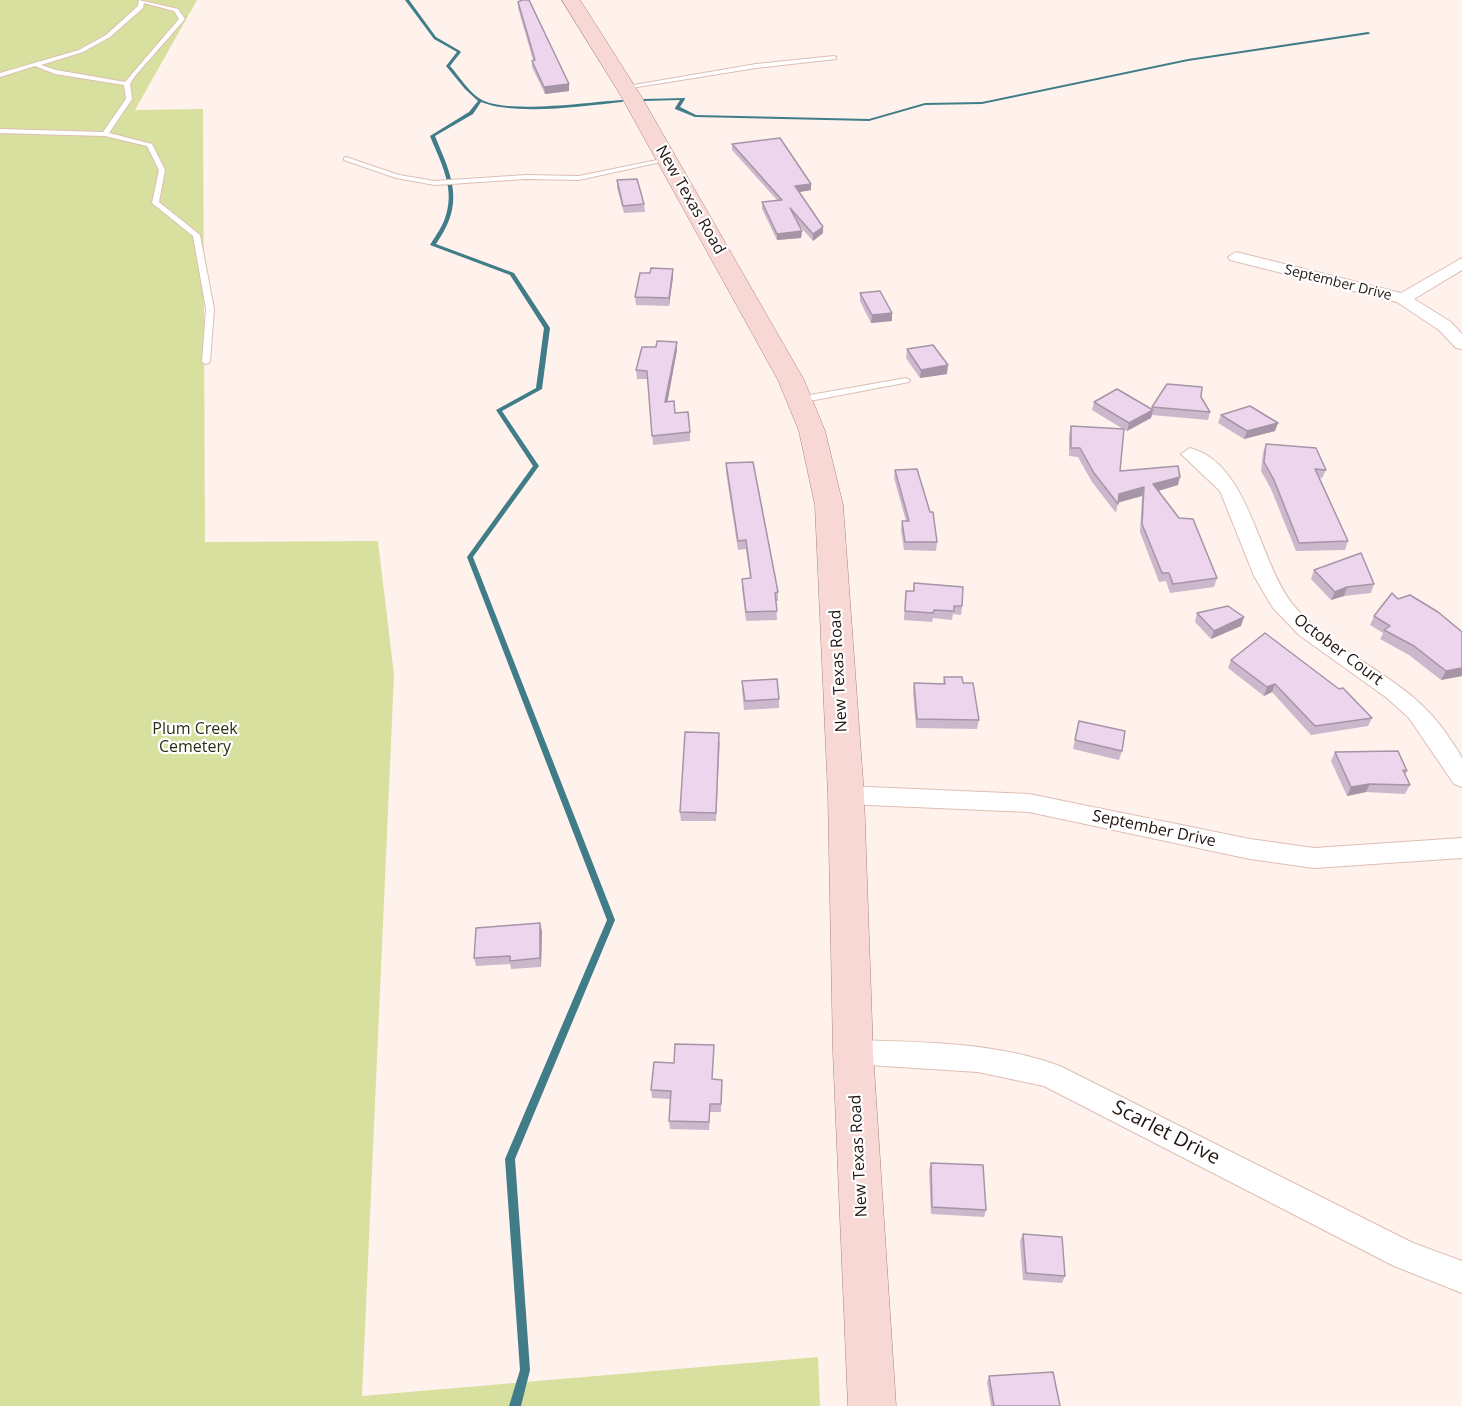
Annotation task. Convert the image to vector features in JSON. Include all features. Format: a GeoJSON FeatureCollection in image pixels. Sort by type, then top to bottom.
{"type":"FeatureCollection","features":[{"type":"Feature","properties":{"kind":"main road","name":"New Texas Road"},"geometry":{"type":"LineString","coordinates":[[571,0],[625,87],[791,380],[812,431],[829,505],[846,795],[853,1052],[872,1406]]}},
{"type":"Feature","properties":{"kind":"street","name":"September Drive"},"geometry":{"type":"LineString","coordinates":[[1236,257],[1403,299],[1444,326],[1462,344]]}},
{"type":"Feature","properties":{"kind":"street"},"geometry":{"type":"LineString","coordinates":[[1403,299],[1462,263]]}},
{"type":"Feature","properties":{"kind":"street","name":"October Court"},"geometry":{"type":"LineString","coordinates":[[1190,454],[1215,472],[1230,491],[1263,578],[1281,606],[1307,629],[1410,705],[1432,730],[1462,778]]}},
{"type":"Feature","properties":{"kind":"street","name":"September Drive"},"geometry":{"type":"LineString","coordinates":[[846,795],[1029,803],[1250,849],[1314,858],[1462,848]]}},
{"type":"Feature","properties":{"kind":"street","name":"Scarlet Drive"},"geometry":{"type":"LineString","coordinates":[[853,1052],[983,1060],[1012,1064],[1050,1075],[1405,1255],[1462,1276]]}},
{"type":"Feature","properties":{"kind":"lane"},"geometry":{"type":"LineString","coordinates":[[0,75],[81,51],[108,36],[141,7],[142,1],[176,10],[182,19],[127,84],[129,99],[105,134]]}},
{"type":"Feature","properties":{"kind":"lane"},"geometry":{"type":"LineString","coordinates":[[625,87],[756,66],[834,58]]}},
{"type":"Feature","properties":{"kind":"lane"},"geometry":{"type":"LineString","coordinates":[[37,65],[55,72],[127,84]]}},
{"type":"Feature","properties":{"kind":"lane"},"geometry":{"type":"LineString","coordinates":[[0,130],[105,134],[150,145],[162,170],[155,203],[196,235],[210,309],[206,362]]}},
{"type":"Feature","properties":{"kind":"lane"},"geometry":{"type":"LineString","coordinates":[[346,159],[398,177],[435,183],[526,177],[579,178],[667,160]]}},
{"type":"Feature","properties":{"kind":"lane"},"geometry":{"type":"LineString","coordinates":[[799,400],[906,380]]}},
{"type":"Feature","properties":{"kind":"green space","name":"Plum Creek Cemetery"},"geometry":{"type":"Polygon","coordinates":[[[0,0],[197,0],[135,110],[203,109],[205,542],[378,541],[394,675],[362,1396],[818,1357],[820,1406],[0,1406],[0,0]]]}},
{"type":"Feature","properties":{"kind":"building"},"geometry":{"type":"Polygon","coordinates":[[[529,0],[569,84],[544,87],[532,61],[535,60],[518,2],[529,0]]]}},
{"type":"Feature","properties":{"kind":"building"},"geometry":{"type":"Polygon","coordinates":[[[780,138],[811,184],[795,186],[823,227],[813,234],[790,208],[802,231],[777,234],[762,202],[782,200],[732,144],[780,138]]]}},
{"type":"Feature","properties":{"kind":"building"},"geometry":{"type":"Polygon","coordinates":[[[637,179],[644,204],[623,206],[617,180],[637,179]]]}},
{"type":"Feature","properties":{"kind":"building"},"geometry":{"type":"Polygon","coordinates":[[[651,268],[673,269],[669,298],[635,297],[640,273],[650,273],[651,268]]]}},
{"type":"Feature","properties":{"kind":"building"},"geometry":{"type":"Polygon","coordinates":[[[880,291],[892,313],[872,315],[860,293],[880,291]]]}},
{"type":"Feature","properties":{"kind":"building"},"geometry":{"type":"Polygon","coordinates":[[[657,341],[677,342],[665,402],[674,401],[675,413],[688,412],[690,432],[652,436],[647,371],[636,370],[642,347],[656,347],[657,341]]]}},
{"type":"Feature","properties":{"kind":"building"},"geometry":{"type":"Polygon","coordinates":[[[933,345],[948,365],[921,370],[907,349],[933,345]]]}},
{"type":"Feature","properties":{"kind":"building"},"geometry":{"type":"Polygon","coordinates":[[[1167,384],[1202,387],[1201,397],[1210,412],[1152,407],[1167,384]]]}},
{"type":"Feature","properties":{"kind":"building"},"geometry":{"type":"Polygon","coordinates":[[[1117,389],[1153,410],[1129,423],[1094,402],[1117,389]]]}},
{"type":"Feature","properties":{"kind":"building"},"geometry":{"type":"Polygon","coordinates":[[[1250,406],[1278,423],[1247,431],[1221,415],[1250,406]]]}},
{"type":"Feature","properties":{"kind":"building"},"geometry":{"type":"Polygon","coordinates":[[[1071,426],[1124,429],[1120,471],[1178,466],[1180,477],[1153,484],[1179,518],[1193,519],[1217,578],[1173,584],[1169,573],[1162,573],[1142,524],[1144,487],[1119,494],[1118,504],[1094,473],[1080,448],[1071,448],[1071,426]]]}},
{"type":"Feature","properties":{"kind":"building"},"geometry":{"type":"Polygon","coordinates":[[[1266,444],[1316,448],[1326,470],[1315,469],[1348,541],[1299,543],[1274,480],[1264,462],[1266,444]]]}},
{"type":"Feature","properties":{"kind":"building"},"geometry":{"type":"Polygon","coordinates":[[[753,462],[778,592],[775,593],[777,611],[746,612],[742,579],[751,578],[746,540],[738,541],[726,463],[753,462]]]}},
{"type":"Feature","properties":{"kind":"building"},"geometry":{"type":"Polygon","coordinates":[[[917,469],[930,512],[933,512],[937,542],[905,542],[902,521],[909,521],[895,470],[917,469]]]}},
{"type":"Feature","properties":{"kind":"building"},"geometry":{"type":"Polygon","coordinates":[[[1361,553],[1374,584],[1347,587],[1335,592],[1314,570],[1361,553]]]}},
{"type":"Feature","properties":{"kind":"building"},"geometry":{"type":"Polygon","coordinates":[[[914,583],[963,587],[962,606],[954,606],[954,611],[934,610],[933,613],[905,611],[906,591],[914,591],[914,583]]]}},
{"type":"Feature","properties":{"kind":"building"},"geometry":{"type":"Polygon","coordinates":[[[1392,593],[1398,599],[1410,595],[1438,612],[1462,632],[1462,668],[1446,671],[1414,646],[1384,630],[1390,626],[1374,616],[1392,593]]]}},
{"type":"Feature","properties":{"kind":"building"},"geometry":{"type":"Polygon","coordinates":[[[1228,606],[1244,617],[1214,631],[1197,613],[1228,606]]]}},
{"type":"Feature","properties":{"kind":"building"},"geometry":{"type":"Polygon","coordinates":[[[1265,633],[1339,689],[1343,688],[1372,718],[1315,726],[1275,684],[1267,687],[1231,660],[1265,633]]]}},
{"type":"Feature","properties":{"kind":"building"},"geometry":{"type":"Polygon","coordinates":[[[944,677],[962,677],[963,683],[973,683],[979,720],[917,719],[914,683],[945,684],[944,677]]]}},
{"type":"Feature","properties":{"kind":"building"},"geometry":{"type":"Polygon","coordinates":[[[777,679],[779,699],[745,701],[742,681],[777,679]]]}},
{"type":"Feature","properties":{"kind":"building"},"geometry":{"type":"Polygon","coordinates":[[[1079,721],[1125,731],[1122,751],[1075,740],[1079,721]]]}},
{"type":"Feature","properties":{"kind":"building"},"geometry":{"type":"Polygon","coordinates":[[[685,732],[719,733],[716,813],[680,812],[685,732]]]}},
{"type":"Feature","properties":{"kind":"building"},"geometry":{"type":"Polygon","coordinates":[[[1398,751],[1407,771],[1403,770],[1410,785],[1370,784],[1351,787],[1335,752],[1398,751]]]}},
{"type":"Feature","properties":{"kind":"building"},"geometry":{"type":"Polygon","coordinates":[[[540,923],[540,958],[510,961],[510,956],[474,958],[476,928],[540,923]]]}},
{"type":"Feature","properties":{"kind":"building"},"geometry":{"type":"Polygon","coordinates":[[[675,1044],[714,1045],[712,1079],[722,1080],[721,1104],[710,1104],[709,1122],[669,1121],[671,1091],[651,1090],[654,1062],[674,1063],[675,1044]]]}},
{"type":"Feature","properties":{"kind":"building"},"geometry":{"type":"Polygon","coordinates":[[[931,1163],[983,1165],[986,1210],[932,1207],[931,1163]]]}},
{"type":"Feature","properties":{"kind":"building"},"geometry":{"type":"Polygon","coordinates":[[[1023,1234],[1062,1237],[1065,1276],[1026,1273],[1023,1234]]]}},
{"type":"Feature","properties":{"kind":"building"},"geometry":{"type":"Polygon","coordinates":[[[1053,1372],[1060,1406],[994,1406],[989,1376],[1053,1372]]]}},
{"type":"Feature","properties":{"kind":"waterway"},"geometry":{"type":"LineString","coordinates":[[407,0],[435,38],[459,52],[448,66],[479,100],[506,107],[570,106],[622,101]]}},
{"type":"Feature","properties":{"kind":"waterway"},"geometry":{"type":"LineString","coordinates":[[644,100],[683,99],[677,108],[695,116],[869,120],[925,104],[982,103],[1188,60],[1368,33]]}},
{"type":"Feature","properties":{"kind":"waterway"},"geometry":{"type":"LineString","coordinates":[[480,101],[471,113],[432,136],[445,166],[451,191],[449,215],[433,245],[512,274],[547,328],[539,389],[499,410],[536,466],[470,557],[611,920],[510,1159],[525,1370],[515,1406]]}}]}
